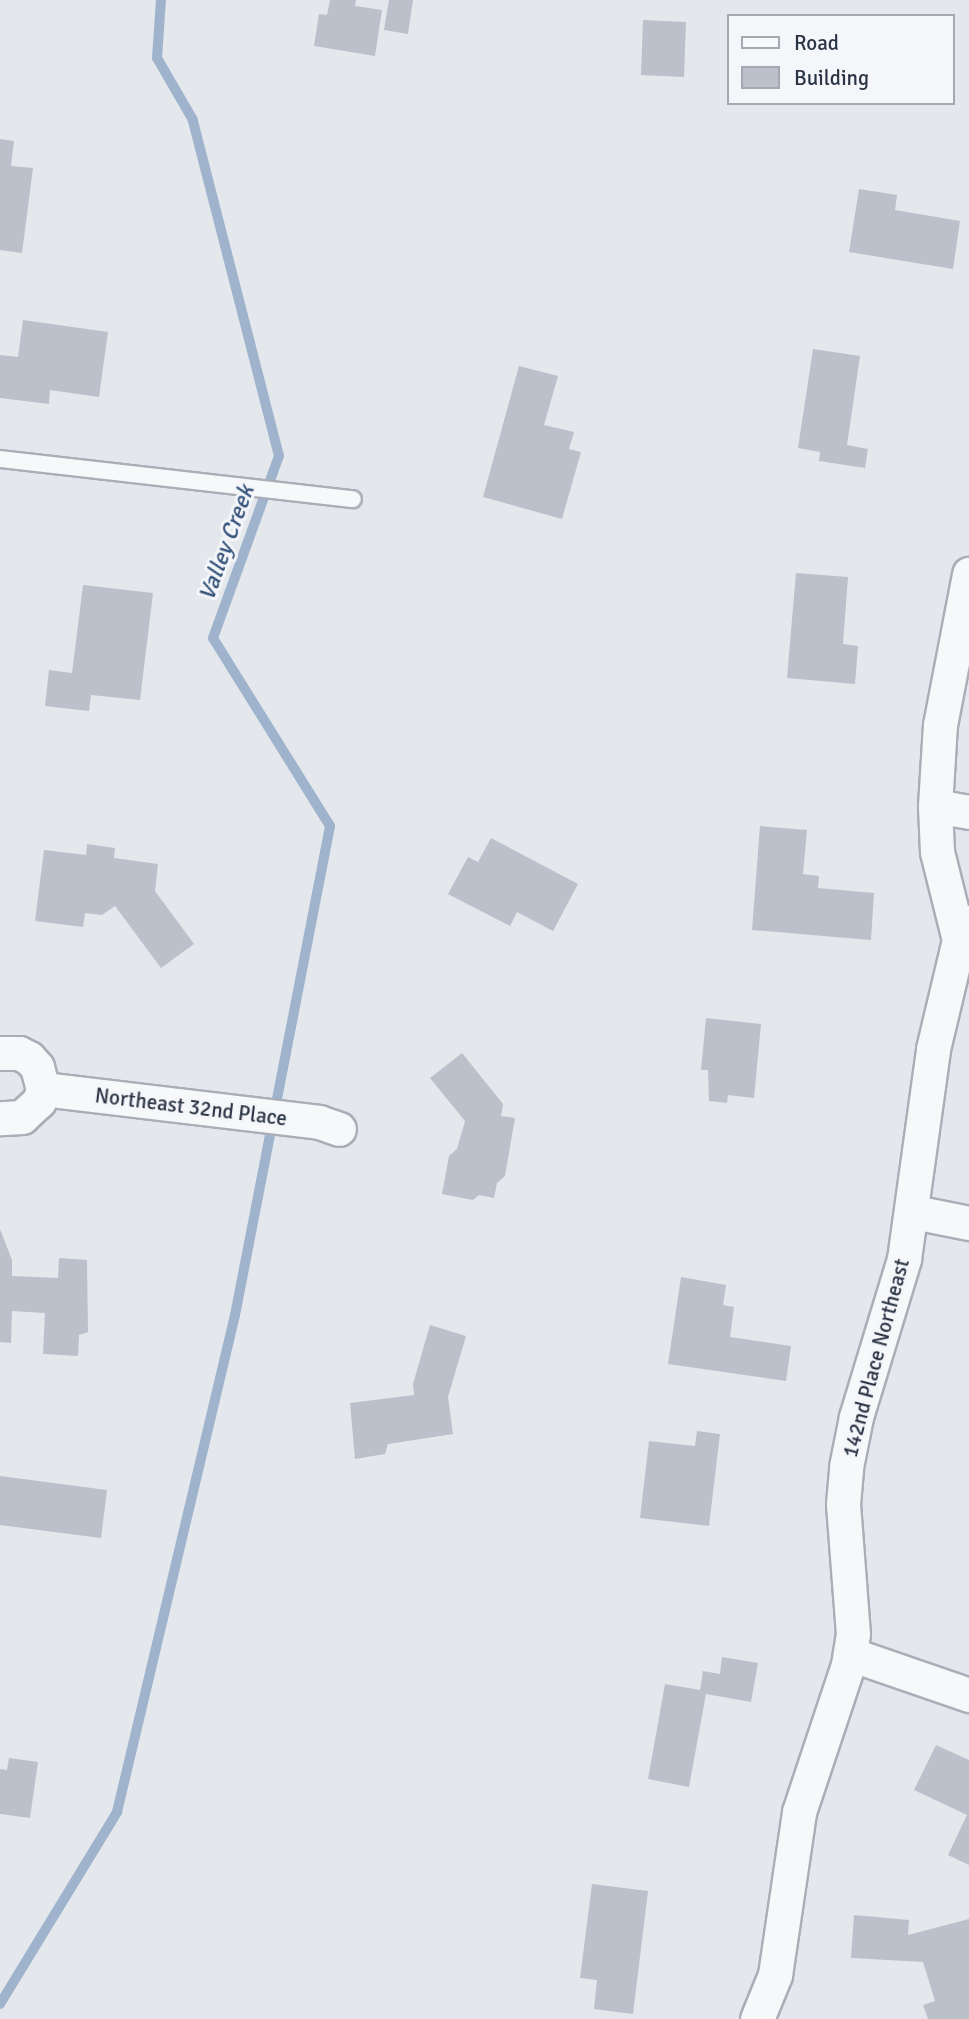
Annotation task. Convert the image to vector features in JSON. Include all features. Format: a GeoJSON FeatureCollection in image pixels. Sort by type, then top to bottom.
{"type":"FeatureCollection","features":[{"type":"Feature","properties":{"kind":"street","name":"142nd Place Northeast"},"geometry":{"type":"LineString","coordinates":[[757,2019],[775,1975],[799,1812],[850,1654],[853,1634],[843,1504],[846,1467],[914,1212],[920,1116],[964,931],[937,852],[935,806],[955,722],[968,587]]}},
{"type":"Feature","properties":{"kind":"street"},"geometry":{"type":"LineString","coordinates":[[935,806],[969,812]]}},
{"type":"Feature","properties":{"kind":"street"},"geometry":{"type":"LineString","coordinates":[[0,1053],[19,1053],[29,1058],[37,1067],[43,1089],[39,1101],[22,1117],[0,1118]]}},
{"type":"Feature","properties":{"kind":"street","name":"Northeast 32nd Place"},"geometry":{"type":"LineString","coordinates":[[43,1089],[298,1120],[339,1129]]}},
{"type":"Feature","properties":{"kind":"street"},"geometry":{"type":"LineString","coordinates":[[914,1212],[969,1223]]}},
{"type":"Feature","properties":{"kind":"street"},"geometry":{"type":"LineString","coordinates":[[850,1654],[969,1695]]}},
{"type":"Feature","properties":{"kind":"lane"},"geometry":{"type":"LineString","coordinates":[[0,459],[353,499]]}},
{"type":"Feature","properties":{"kind":"building"},"geometry":{"type":"Polygon","coordinates":[[[330,0],[356,0],[355,6],[382,10],[375,56],[314,46],[319,14],[327,15],[330,0]]]}},
{"type":"Feature","properties":{"kind":"building"},"geometry":{"type":"Polygon","coordinates":[[[389,0],[413,0],[408,34],[384,30],[389,0]]]}},
{"type":"Feature","properties":{"kind":"building"},"geometry":{"type":"Polygon","coordinates":[[[643,20],[686,22],[684,77],[641,75],[643,20]]]}},
{"type":"Feature","properties":{"kind":"building"},"geometry":{"type":"Polygon","coordinates":[[[0,139],[14,141],[11,166],[33,168],[22,253],[0,250],[0,139]]]}},
{"type":"Feature","properties":{"kind":"building"},"geometry":{"type":"Polygon","coordinates":[[[859,189],[897,195],[895,210],[960,221],[953,269],[849,252],[859,189]]]}},
{"type":"Feature","properties":{"kind":"building"},"geometry":{"type":"Polygon","coordinates":[[[23,320],[108,332],[99,397],[50,390],[49,404],[0,398],[0,355],[18,357],[23,320]]]}},
{"type":"Feature","properties":{"kind":"building"},"geometry":{"type":"Polygon","coordinates":[[[813,349],[860,356],[847,445],[868,449],[865,468],[819,461],[820,452],[798,448],[813,349]]]}},
{"type":"Feature","properties":{"kind":"building"},"geometry":{"type":"Polygon","coordinates":[[[519,366],[558,376],[544,425],[574,432],[569,449],[581,452],[562,519],[483,497],[519,366]]]}},
{"type":"Feature","properties":{"kind":"building"},"geometry":{"type":"Polygon","coordinates":[[[796,573],[848,577],[843,644],[858,646],[855,684],[787,678],[796,573]]]}},
{"type":"Feature","properties":{"kind":"building"},"geometry":{"type":"Polygon","coordinates":[[[83,585],[153,593],[140,700],[91,695],[89,711],[45,706],[49,670],[72,673],[83,585]]]}},
{"type":"Feature","properties":{"kind":"building"},"geometry":{"type":"Polygon","coordinates":[[[760,826],[807,830],[803,874],[819,876],[818,888],[874,893],[871,940],[752,930],[760,826]]]}},
{"type":"Feature","properties":{"kind":"building"},"geometry":{"type":"Polygon","coordinates":[[[491,838],[578,884],[553,931],[517,912],[510,926],[448,894],[468,857],[478,862],[491,838]]]}},
{"type":"Feature","properties":{"kind":"building"},"geometry":{"type":"Polygon","coordinates":[[[87,844],[115,848],[114,858],[158,864],[155,891],[194,944],[161,968],[115,906],[102,915],[85,913],[83,927],[35,921],[44,850],[86,855],[87,844]]]}},
{"type":"Feature","properties":{"kind":"building"},"geometry":{"type":"Polygon","coordinates":[[[706,1018],[761,1024],[754,1098],[728,1095],[727,1103],[709,1101],[708,1070],[701,1070],[706,1018]]]}},
{"type":"Feature","properties":{"kind":"building"},"geometry":{"type":"Polygon","coordinates":[[[462,1053],[503,1104],[501,1116],[515,1118],[505,1176],[497,1183],[494,1198],[479,1195],[473,1200],[442,1194],[449,1156],[457,1149],[465,1121],[430,1078],[462,1053]]]}},
{"type":"Feature","properties":{"kind":"building"},"geometry":{"type":"Polygon","coordinates":[[[0,1229],[12,1260],[12,1276],[58,1278],[59,1258],[87,1260],[88,1332],[79,1335],[78,1356],[43,1354],[45,1313],[12,1311],[11,1343],[0,1342],[0,1229]]]}},
{"type":"Feature","properties":{"kind":"building"},"geometry":{"type":"Polygon","coordinates":[[[681,1277],[726,1285],[723,1305],[734,1307],[730,1337],[791,1346],[786,1381],[668,1364],[681,1277]]]}},
{"type":"Feature","properties":{"kind":"building"},"geometry":{"type":"Polygon","coordinates":[[[430,1325],[466,1336],[448,1397],[453,1434],[388,1444],[385,1454],[355,1459],[350,1403],[414,1395],[413,1384],[430,1325]]]}},
{"type":"Feature","properties":{"kind":"building"},"geometry":{"type":"Polygon","coordinates":[[[697,1431],[720,1434],[709,1526],[640,1518],[649,1441],[695,1446],[697,1431]]]}},
{"type":"Feature","properties":{"kind":"building"},"geometry":{"type":"Polygon","coordinates":[[[0,1476],[107,1490],[101,1538],[0,1525],[0,1476]]]}},
{"type":"Feature","properties":{"kind":"building"},"geometry":{"type":"Polygon","coordinates":[[[722,1657],[758,1663],[751,1702],[706,1694],[689,1787],[648,1779],[665,1684],[700,1690],[703,1671],[720,1674],[722,1657]]]}},
{"type":"Feature","properties":{"kind":"building"},"geometry":{"type":"Polygon","coordinates":[[[936,1745],[969,1760],[969,1865],[948,1855],[967,1815],[914,1790],[936,1745]]]}},
{"type":"Feature","properties":{"kind":"building"},"geometry":{"type":"Polygon","coordinates":[[[9,1758],[38,1762],[30,1818],[0,1814],[0,1769],[7,1770],[9,1758]]]}},
{"type":"Feature","properties":{"kind":"building"},"geometry":{"type":"Polygon","coordinates":[[[592,1884],[648,1891],[633,2014],[594,2009],[597,1980],[580,1978],[592,1884]]]}},
{"type":"Feature","properties":{"kind":"building"},"geometry":{"type":"Polygon","coordinates":[[[854,1915],[909,1920],[908,1935],[969,1919],[969,2019],[928,2019],[923,2005],[935,2001],[923,1962],[851,1958],[854,1915]]]}},
{"type":"Feature","properties":{"kind":"waterway","name":"Valley Creek"},"geometry":{"type":"LineString","coordinates":[[0,2004],[117,1812],[235,1315],[330,826],[213,638],[279,456],[193,120],[157,58],[161,0]]}}]}
